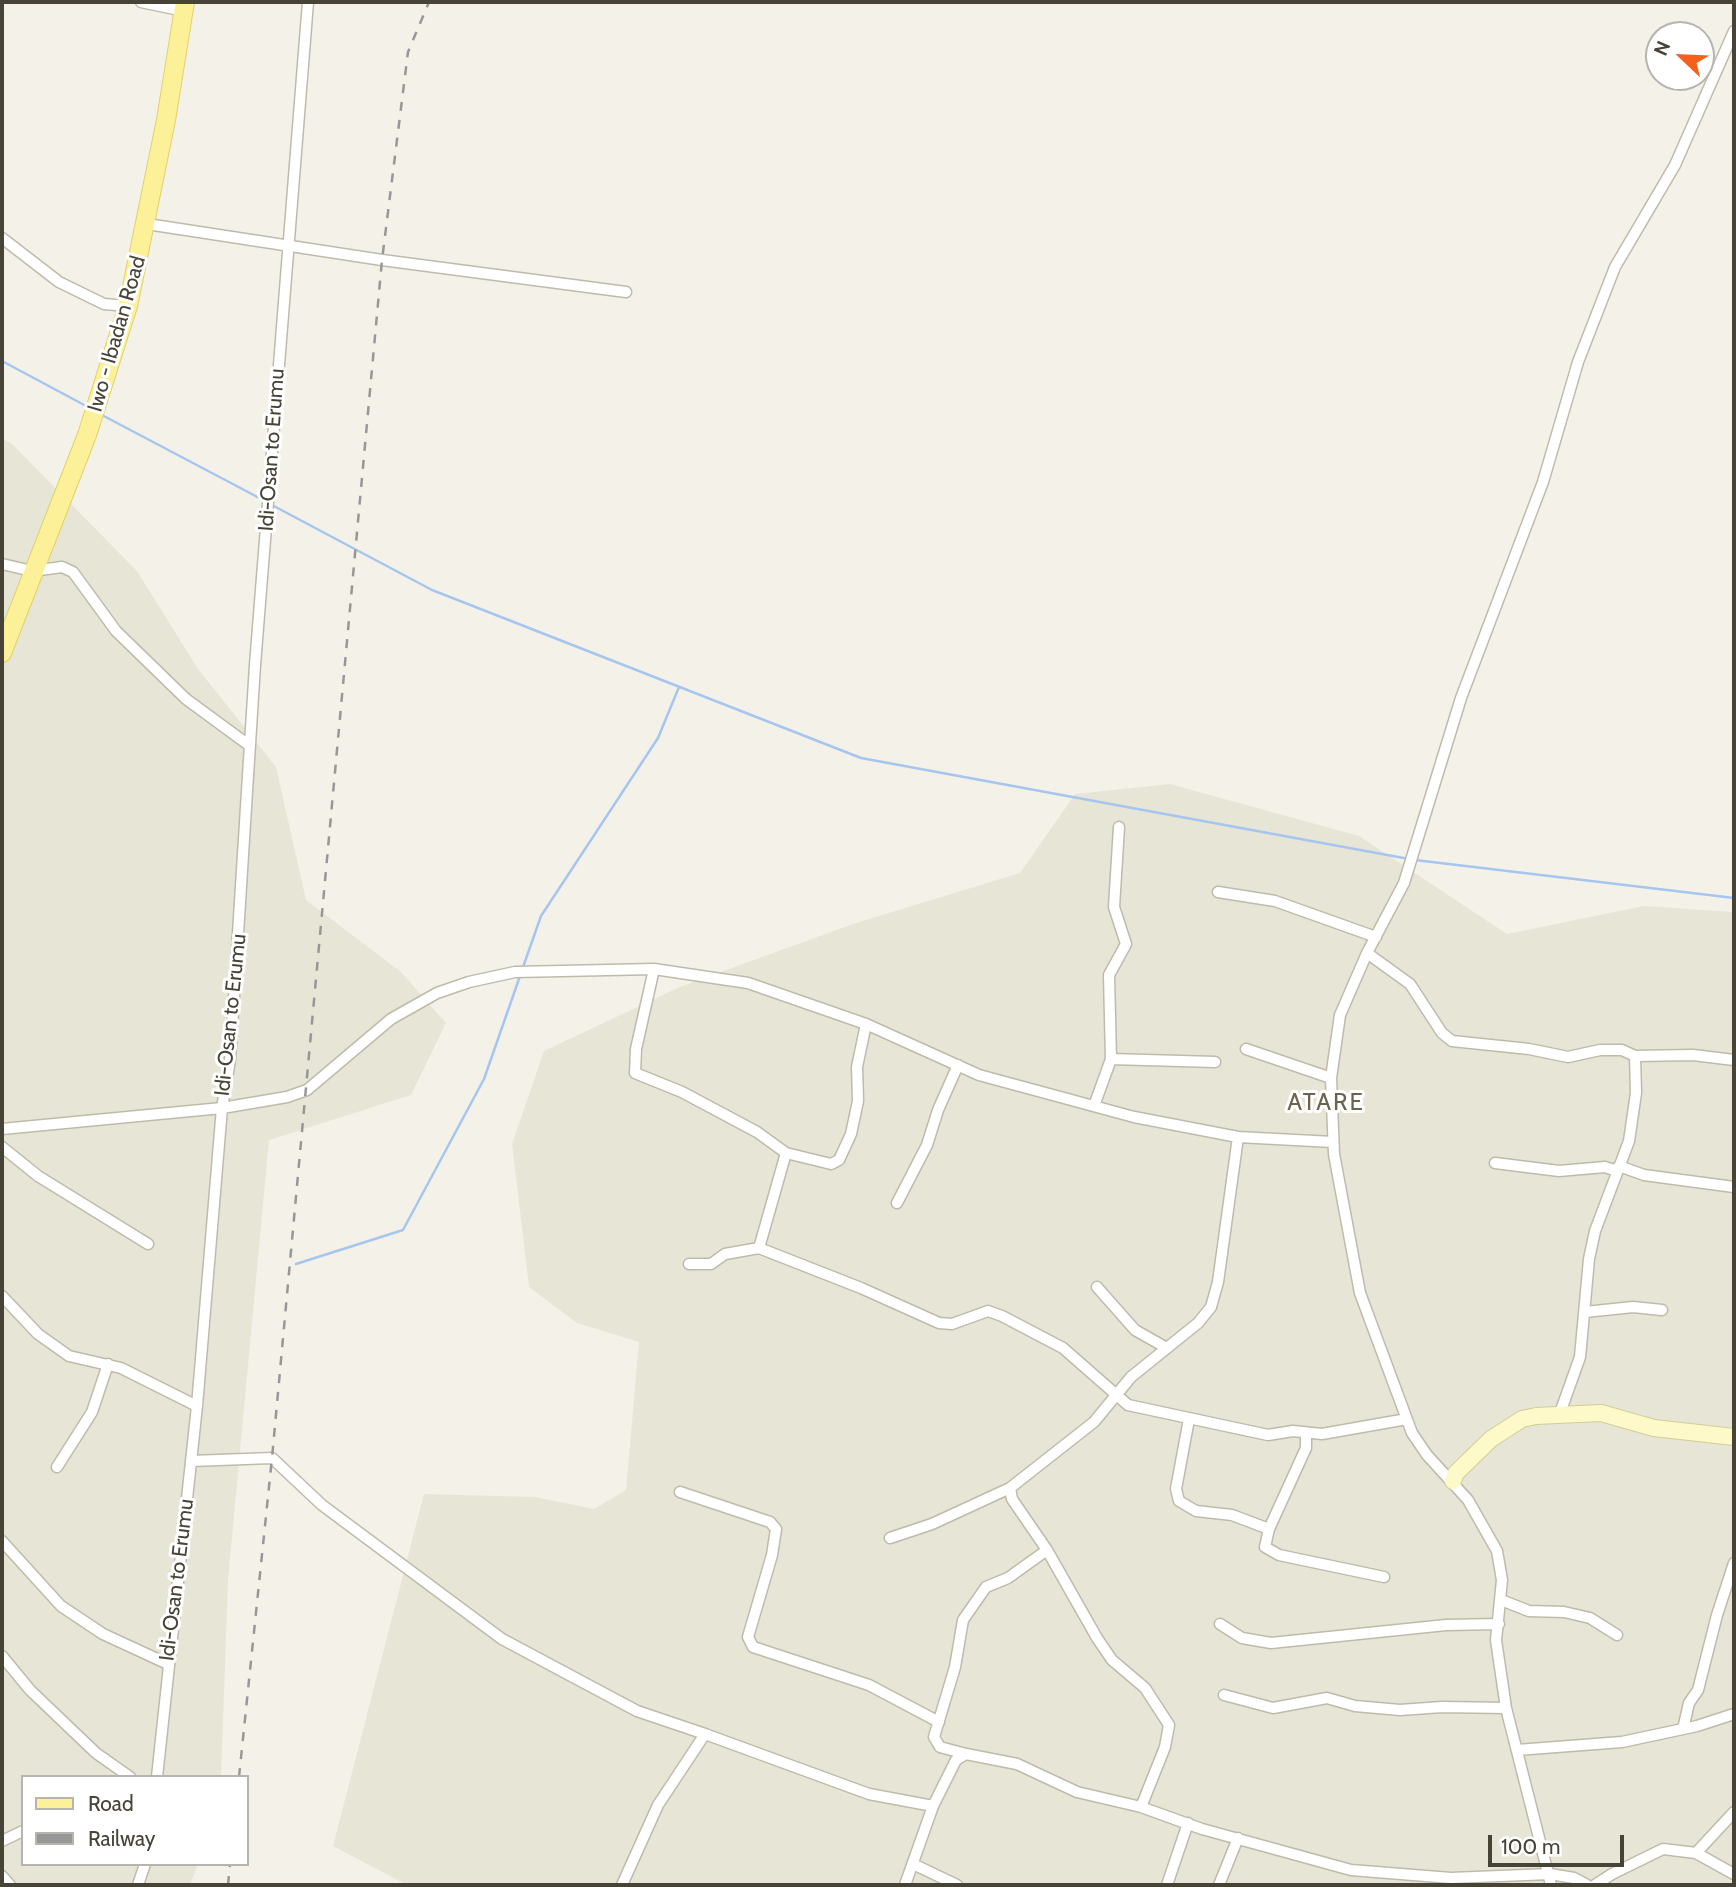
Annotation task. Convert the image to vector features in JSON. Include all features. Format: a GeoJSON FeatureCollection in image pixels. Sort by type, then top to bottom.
{"type":"FeatureCollection","features":[{"type":"Feature","properties":{"kind":"main road","name":"Iwo - Ibadan Road"},"geometry":{"type":"LineString","coordinates":[[2,653],[87,435],[128,306],[147,224],[185,7]]}},
{"type":"Feature","properties":{"kind":"street"},"geometry":{"type":"LineString","coordinates":[[141,2],[185,7]]}},
{"type":"Feature","properties":{"kind":"street","name":"Idi-Osan to Erumu"},"geometry":{"type":"LineString","coordinates":[[155,1775],[197,1406],[222,1108],[230,1060],[250,746],[308,2]]}},
{"type":"Feature","properties":{"kind":"street"},"geometry":{"type":"LineString","coordinates":[[1550,1880],[1506,1709],[1496,1640],[1501,1600],[1497,1551],[1487,1529],[1453,1481],[1427,1455],[1407,1419],[1360,1293],[1332,1142],[1331,1078],[1340,1015],[1367,953],[1402,887],[1461,698],[1543,482],[1578,362],[1615,267],[1675,165],[1734,31]]}},
{"type":"Feature","properties":{"kind":"street"},"geometry":{"type":"LineString","coordinates":[[147,224],[288,250],[626,292]]}},
{"type":"Feature","properties":{"kind":"street"},"geometry":{"type":"LineString","coordinates":[[2,238],[59,282],[104,304],[128,306]]}},
{"type":"Feature","properties":{"kind":"street"},"geometry":{"type":"LineString","coordinates":[[2,564],[32,571],[62,567],[72,572],[116,631],[186,699],[250,746]]}},
{"type":"Feature","properties":{"kind":"street"},"geometry":{"type":"LineString","coordinates":[[1094,1106],[1111,1059],[1109,975],[1126,944],[1114,907],[1119,827]]}},
{"type":"Feature","properties":{"kind":"street"},"geometry":{"type":"LineString","coordinates":[[1218,892],[1275,901],[1376,937]]}},
{"type":"Feature","properties":{"kind":"street"},"geometry":{"type":"LineString","coordinates":[[1367,953],[1410,984],[1442,1033],[1452,1041],[1529,1049],[1568,1057],[1600,1050],[1622,1050],[1635,1056],[1693,1055],[1734,1060]]}},
{"type":"Feature","properties":{"kind":"street"},"geometry":{"type":"LineString","coordinates":[[654,969],[636,1049],[635,1073],[682,1092],[757,1132],[786,1153],[831,1164],[839,1160],[851,1134],[858,1101],[857,1068],[866,1024]]}},
{"type":"Feature","properties":{"kind":"street"},"geometry":{"type":"LineString","coordinates":[[2,1129],[222,1108],[287,1097],[307,1090],[391,1019],[425,1000],[469,982],[515,972],[654,969],[748,983],[866,1024],[979,1075],[1094,1106],[1238,1137],[1332,1142]]}},
{"type":"Feature","properties":{"kind":"street"},"geometry":{"type":"LineString","coordinates":[[1246,1049],[1331,1078]]}},
{"type":"Feature","properties":{"kind":"street"},"geometry":{"type":"LineString","coordinates":[[1560,1413],[1580,1357],[1589,1259],[1595,1231],[1634,1117],[1635,1056]]}},
{"type":"Feature","properties":{"kind":"street"},"geometry":{"type":"LineString","coordinates":[[1111,1059],[1215,1062]]}},
{"type":"Feature","properties":{"kind":"street"},"geometry":{"type":"LineString","coordinates":[[897,1203],[927,1145],[938,1110],[958,1065]]}},
{"type":"Feature","properties":{"kind":"street"},"geometry":{"type":"LineString","coordinates":[[890,1538],[932,1524],[1010,1488],[1094,1422],[1116,1394],[1165,1347],[1198,1324],[1211,1307],[1217,1282],[1238,1137]]}},
{"type":"Feature","properties":{"kind":"street"},"geometry":{"type":"LineString","coordinates":[[2,1147],[38,1176],[148,1244]]}},
{"type":"Feature","properties":{"kind":"street"},"geometry":{"type":"LineString","coordinates":[[759,1248],[786,1153]]}},
{"type":"Feature","properties":{"kind":"street"},"geometry":{"type":"LineString","coordinates":[[1495,1163],[1559,1171],[1605,1167],[1734,1187]]}},
{"type":"Feature","properties":{"kind":"street"},"geometry":{"type":"LineString","coordinates":[[689,1264],[711,1264],[725,1254],[759,1248],[861,1288],[939,1323],[952,1324],[988,1311],[1063,1348],[1128,1405],[1189,1419],[1268,1436],[1293,1430],[1321,1434],[1407,1419]]}},
{"type":"Feature","properties":{"kind":"street"},"geometry":{"type":"LineString","coordinates":[[1097,1287],[1135,1329],[1165,1347]]}},
{"type":"Feature","properties":{"kind":"street"},"geometry":{"type":"LineString","coordinates":[[2,1296],[52,1345],[69,1356],[108,1364],[197,1406]]}},
{"type":"Feature","properties":{"kind":"street"},"geometry":{"type":"LineString","coordinates":[[1585,1312],[1633,1307],[1662,1310]]}},
{"type":"Feature","properties":{"kind":"street"},"geometry":{"type":"LineString","coordinates":[[57,1467],[92,1412],[108,1364]]}},
{"type":"Feature","properties":{"kind":"street"},"geometry":{"type":"LineString","coordinates":[[1453,1481],[1456,1473],[1471,1457],[1508,1426],[1522,1419],[1560,1413],[1615,1415],[1654,1428],[1734,1437]]}},
{"type":"Feature","properties":{"kind":"street"},"geometry":{"type":"LineString","coordinates":[[1189,1419],[1176,1489],[1179,1501],[1196,1511],[1232,1515],[1269,1529]]}},
{"type":"Feature","properties":{"kind":"street"},"geometry":{"type":"LineString","coordinates":[[1306,1433],[1306,1448],[1269,1529],[1265,1546],[1269,1551],[1384,1577]]}},
{"type":"Feature","properties":{"kind":"street"},"geometry":{"type":"LineString","coordinates":[[191,1461],[272,1458],[322,1505],[502,1639],[637,1712],[869,1794],[933,1806]]}},
{"type":"Feature","properties":{"kind":"street"},"geometry":{"type":"LineString","coordinates":[[1010,1488],[1012,1499],[1047,1550],[1112,1660],[1145,1688],[1169,1725],[1165,1747],[1141,1807]]}},
{"type":"Feature","properties":{"kind":"street"},"geometry":{"type":"LineString","coordinates":[[680,1492],[770,1521],[775,1529],[772,1555],[748,1637],[753,1647],[869,1685],[939,1722]]}},
{"type":"Feature","properties":{"kind":"street"},"geometry":{"type":"LineString","coordinates":[[2,1541],[35,1581],[77,1618],[168,1664]]}},
{"type":"Feature","properties":{"kind":"street"},"geometry":{"type":"LineString","coordinates":[[1047,1550],[1008,1578],[993,1582],[972,1605],[963,1620],[955,1667],[934,1737],[937,1745],[1017,1764],[1077,1792],[1141,1807],[1351,1870],[1451,1882],[1550,1880],[1565,1875],[1587,1885]]}},
{"type":"Feature","properties":{"kind":"street"},"geometry":{"type":"LineString","coordinates":[[1683,1728],[1689,1703],[1698,1690],[1717,1615],[1734,1563]]}},
{"type":"Feature","properties":{"kind":"street"},"geometry":{"type":"LineString","coordinates":[[1501,1600],[1529,1611],[1564,1612],[1590,1618],[1617,1635]]}},
{"type":"Feature","properties":{"kind":"street"},"geometry":{"type":"LineString","coordinates":[[1220,1624],[1242,1638],[1271,1643],[1446,1625],[1499,1624]]}},
{"type":"Feature","properties":{"kind":"street"},"geometry":{"type":"LineString","coordinates":[[2,1656],[30,1690],[96,1753],[127,1775]]}},
{"type":"Feature","properties":{"kind":"street"},"geometry":{"type":"LineString","coordinates":[[1224,1695],[1273,1708],[1327,1698],[1355,1706],[1400,1710],[1442,1707],[1506,1709]]}},
{"type":"Feature","properties":{"kind":"street"},"geometry":{"type":"LineString","coordinates":[[1517,1750],[1622,1742],[1734,1714]]}},
{"type":"Feature","properties":{"kind":"street"},"geometry":{"type":"LineString","coordinates":[[622,1885],[658,1805],[705,1734]]}},
{"type":"Feature","properties":{"kind":"street"},"geometry":{"type":"LineString","coordinates":[[905,1885],[933,1806],[956,1760],[966,1754]]}},
{"type":"Feature","properties":{"kind":"street"},"geometry":{"type":"LineString","coordinates":[[1696,1853],[1734,1812]]}},
{"type":"Feature","properties":{"kind":"street"},"geometry":{"type":"LineString","coordinates":[[1167,1885],[1188,1823]]}},
{"type":"Feature","properties":{"kind":"street"},"geometry":{"type":"LineString","coordinates":[[2,1840],[21,1832]]}},
{"type":"Feature","properties":{"kind":"street"},"geometry":{"type":"LineString","coordinates":[[1219,1885],[1238,1838]]}},
{"type":"Feature","properties":{"kind":"street"},"geometry":{"type":"LineString","coordinates":[[1595,1885],[1662,1849],[1696,1853],[1734,1874]]}},
{"type":"Feature","properties":{"kind":"street"},"geometry":{"type":"LineString","coordinates":[[913,1864],[957,1885]]}},
{"type":"Feature","properties":{"kind":"street"},"geometry":{"type":"LineString","coordinates":[[138,1885],[144,1866]]}},
{"type":"Feature","properties":{"kind":"street"},"geometry":{"type":"LineString","coordinates":[[2,1876],[10,1885]]}},
{"type":"Feature","properties":{"kind":"shaded area"},"geometry":{"type":"Polygon","coordinates":[[[2,438],[12,444],[137,571],[198,669],[276,767],[306,900],[401,972],[446,1023],[411,1095],[269,1140],[228,1580],[221,1775],[21,1775],[21,1866],[197,1866],[190,1885],[2,1885],[2,438]]]}},
{"type":"Feature","properties":{"kind":"shaded area"},"geometry":{"type":"Polygon","coordinates":[[[1170,784],[1359,836],[1507,934],[1644,906],[1734,912],[1734,1885],[407,1885],[333,1846],[424,1494],[535,1497],[594,1509],[626,1490],[639,1342],[577,1323],[529,1287],[512,1144],[544,1051],[682,986],[856,923],[1020,873],[1075,794],[1170,784]]]}},
{"type":"Feature","properties":{"kind":"waterway"},"geometry":{"type":"LineString","coordinates":[[2,361],[88,407]]}},
{"type":"Feature","properties":{"kind":"waterway"},"geometry":{"type":"LineString","coordinates":[[100,414],[265,501]]}},
{"type":"Feature","properties":{"kind":"waterway"},"geometry":{"type":"LineString","coordinates":[[270,504],[432,590],[861,758],[1409,859]]}},
{"type":"Feature","properties":{"kind":"waterway"},"geometry":{"type":"LineString","coordinates":[[522,970],[541,916],[658,738],[679,687]]}},
{"type":"Feature","properties":{"kind":"waterway"},"geometry":{"type":"LineString","coordinates":[[1415,860],[1734,898]]}},
{"type":"Feature","properties":{"kind":"waterway"},"geometry":{"type":"LineString","coordinates":[[296,1264],[403,1230],[484,1079],[520,976]]}},
{"type":"Feature","properties":{"kind":"railway"},"geometry":{"type":"LineString","coordinates":[[239,1775],[272,1458],[382,260],[408,52],[429,2]]}},
{"type":"Feature","properties":{"kind":"railway"},"geometry":{"type":"LineString","coordinates":[[228,1885],[230,1866]]}},
{"type":"Feature","properties":{"kind":"district","name":"ATARE"},"geometry":{"type":"Point","coordinates":[1326,1103]}}]}
